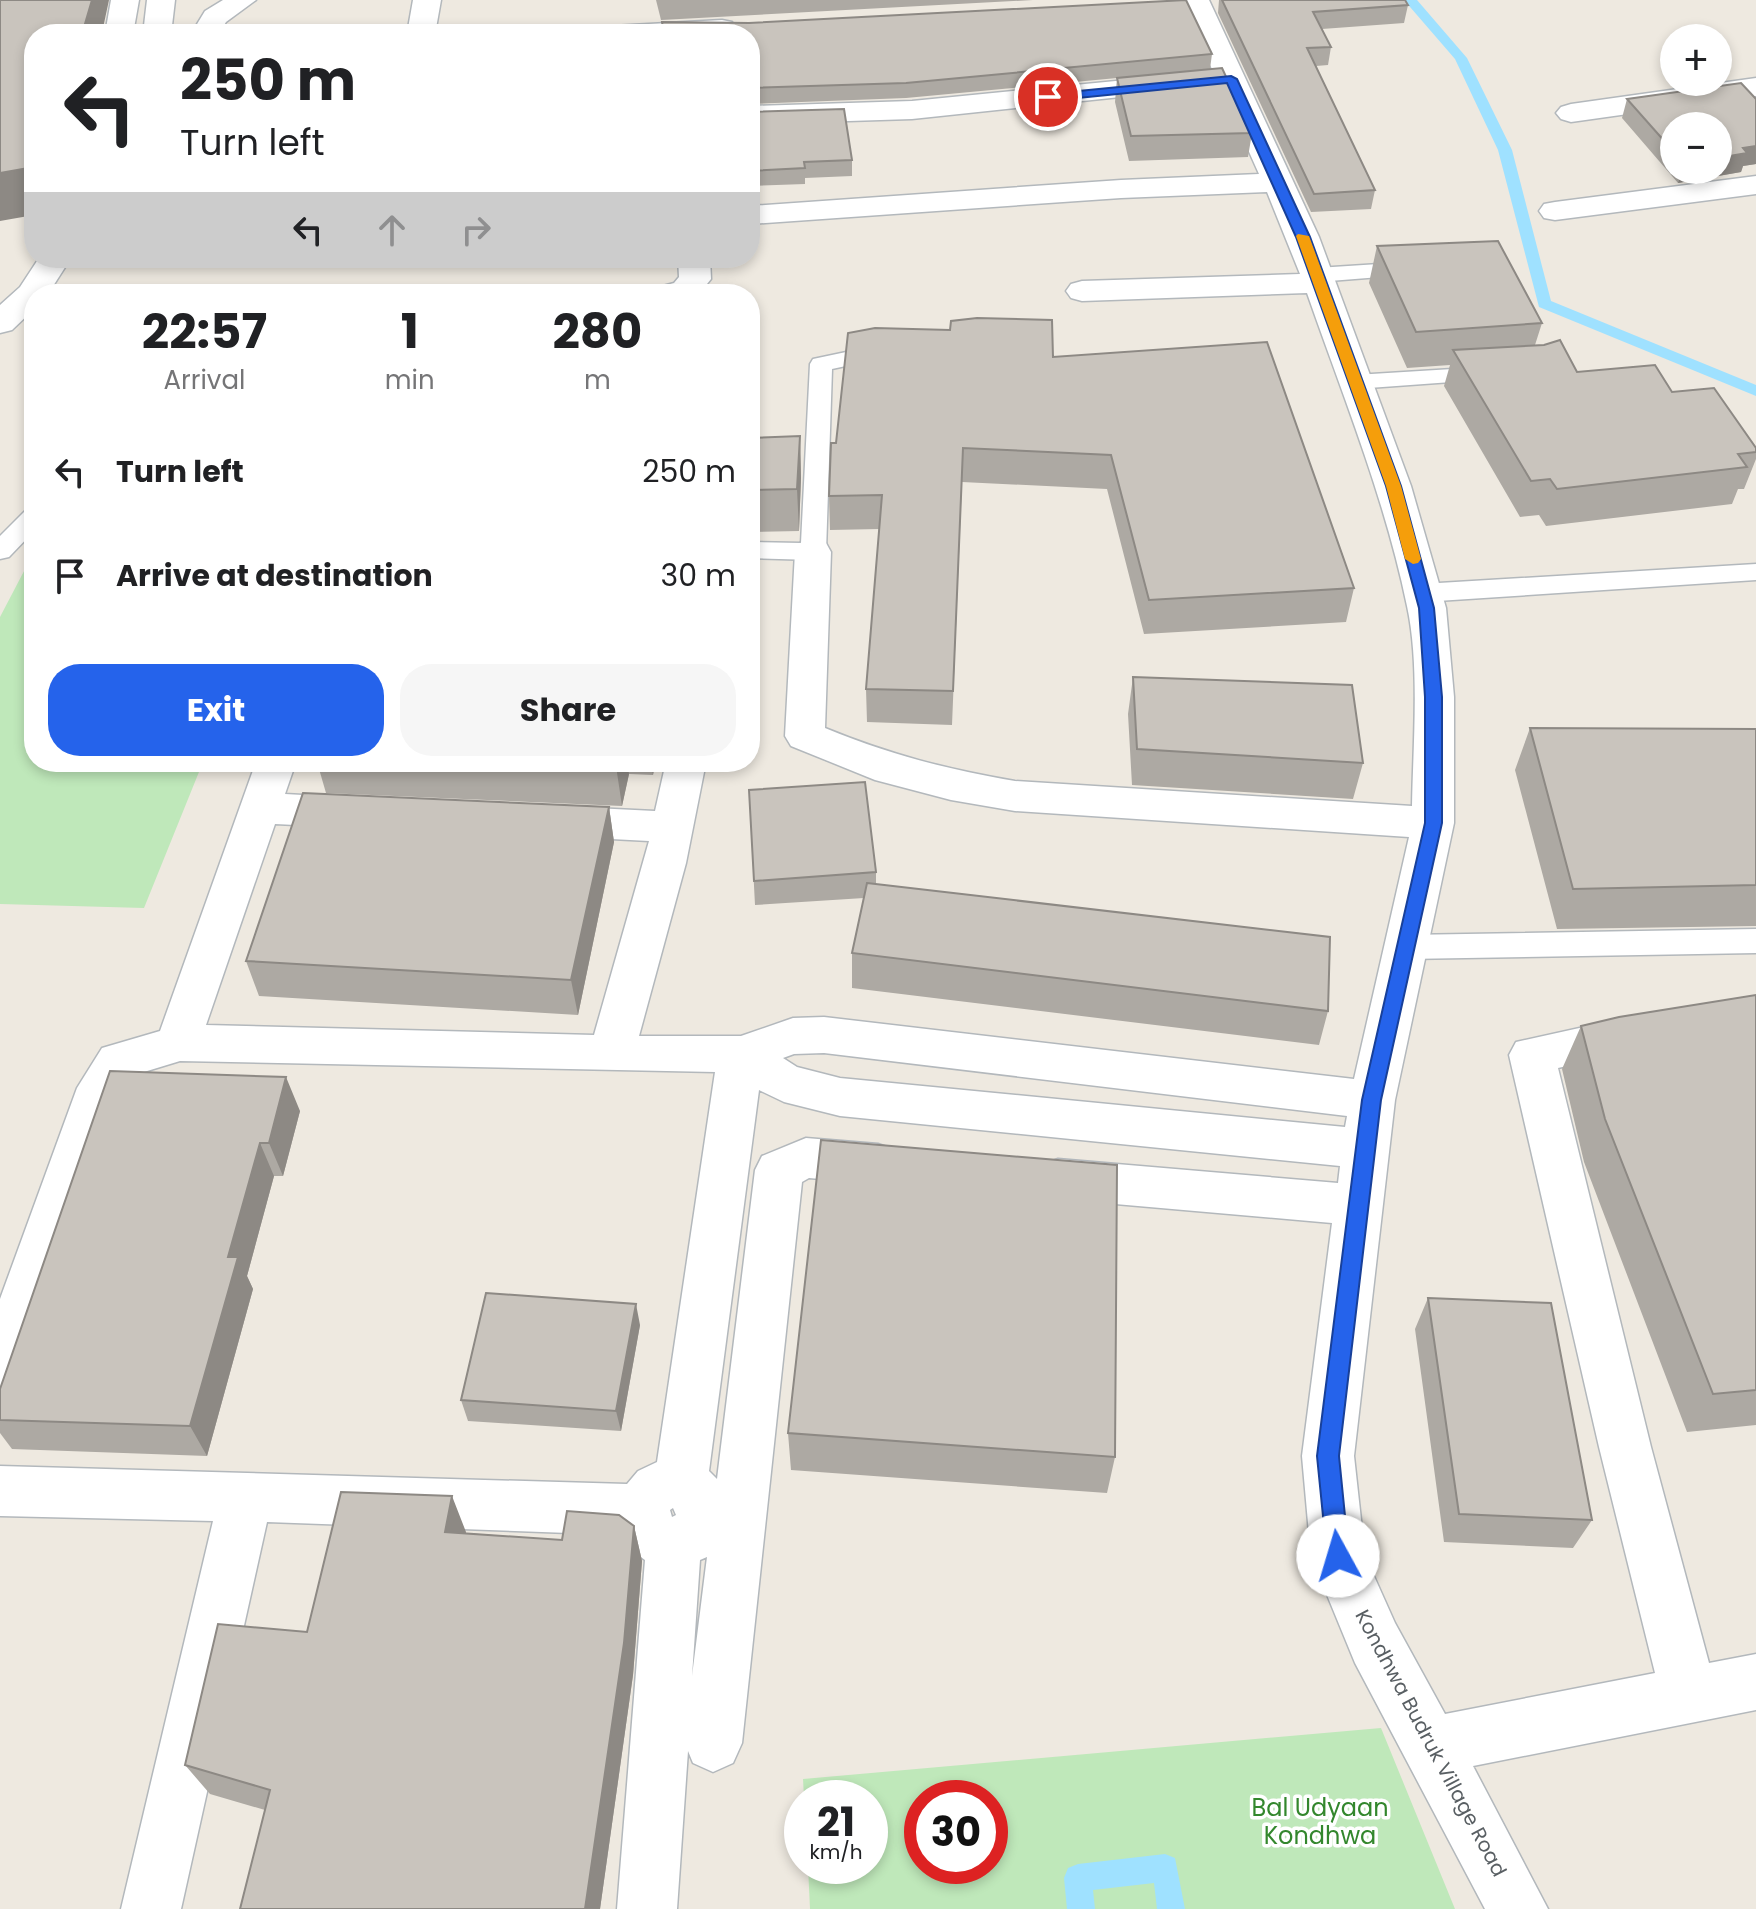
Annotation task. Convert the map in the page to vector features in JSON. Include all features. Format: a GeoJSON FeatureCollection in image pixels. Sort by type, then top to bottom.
{"type":"FeatureCollection","features":[{"type":"Feature","properties":{"kind":"street"},"geometry":{"type":"LineString","coordinates":[[121,24],[125,0]]}},
{"type":"Feature","properties":{"kind":"street"},"geometry":{"type":"LineString","coordinates":[[158,24],[161,0]]}},
{"type":"Feature","properties":{"kind":"street"},"geometry":{"type":"LineString","coordinates":[[211,24],[215,17],[242,0]]}},
{"type":"Feature","properties":{"kind":"street"},"geometry":{"type":"LineString","coordinates":[[423,24],[427,0]]}},
{"type":"Feature","properties":{"kind":"street","name":"Kondhwa Budruk Village Road"},"geometry":{"type":"LineString","coordinates":[[1196,3],[1315,271],[1393,486],[1427,608],[1434,697],[1433,823],[1372,1100],[1328,1456],[1338,1556],[1375,1643],[1518,1909]]}},
{"type":"Feature","properties":{"kind":"street"},"geometry":{"type":"LineString","coordinates":[[760,115],[912,110],[1231,79]]}},
{"type":"Feature","properties":{"kind":"street"},"geometry":{"type":"LineString","coordinates":[[1571,113],[1756,87]]}},
{"type":"Feature","properties":{"kind":"street"},"geometry":{"type":"LineString","coordinates":[[760,214],[1121,189],[1278,182]]}},
{"type":"Feature","properties":{"kind":"street"},"geometry":{"type":"LineString","coordinates":[[1555,211],[1756,185]]}},
{"type":"Feature","properties":{"kind":"street"},"geometry":{"type":"LineString","coordinates":[[1082,291],[1315,271]]}},
{"type":"Feature","properties":{"kind":"street"},"geometry":{"type":"LineString","coordinates":[[0,323],[24,300]]}},
{"type":"Feature","properties":{"kind":"street"},"geometry":{"type":"LineString","coordinates":[[813,552],[805,736],[875,765],[951,785],[1015,796],[1433,823]]}},
{"type":"Feature","properties":{"kind":"street"},"geometry":{"type":"LineString","coordinates":[[180,1043],[185,1016],[273,772]]}},
{"type":"Feature","properties":{"kind":"street"},"geometry":{"type":"LineString","coordinates":[[611,1054],[665,863],[684,772]]}},
{"type":"Feature","properties":{"kind":"street"},"geometry":{"type":"LineString","coordinates":[[260,808],[403,815]]}},
{"type":"Feature","properties":{"kind":"street"},"geometry":{"type":"LineString","coordinates":[[513,820],[671,827]]}},
{"type":"Feature","properties":{"kind":"street"},"geometry":{"type":"LineString","coordinates":[[1673,1028],[1598,1039],[1532,1055],[1613,1400],[1689,1695]]}},
{"type":"Feature","properties":{"kind":"street"},"geometry":{"type":"LineString","coordinates":[[0,1370],[100,1088],[118,1061],[180,1043],[611,1054],[741,1054],[793,1036],[824,1035],[1372,1100]]}},
{"type":"Feature","properties":{"kind":"street"},"geometry":{"type":"LineString","coordinates":[[741,1054],[784,1083],[840,1097],[1365,1149]]}},
{"type":"Feature","properties":{"kind":"street"},"geometry":{"type":"LineString","coordinates":[[647,1909],[741,1054]]}},
{"type":"Feature","properties":{"kind":"street"},"geometry":{"type":"LineString","coordinates":[[713,1743],[688,1515],[779,1170],[806,1158],[917,1167]]}},
{"type":"Feature","properties":{"kind":"street"},"geometry":{"type":"LineString","coordinates":[[1011,1175],[1359,1205]]}},
{"type":"Feature","properties":{"kind":"street"},"geometry":{"type":"LineString","coordinates":[[0,1491],[246,1496],[688,1515]]}},
{"type":"Feature","properties":{"kind":"street"},"geometry":{"type":"LineString","coordinates":[[151,1909],[246,1496]]}},
{"type":"Feature","properties":{"kind":"street"},"geometry":{"type":"LineString","coordinates":[[1430,1746],[1756,1682]]}},
{"type":"Feature","properties":{"kind":"lane"},"geometry":{"type":"LineString","coordinates":[[1315,271],[1428,259]]}},
{"type":"Feature","properties":{"kind":"lane"},"geometry":{"type":"LineString","coordinates":[[760,550],[813,552],[821,364],[856,354],[906,348]]}},
{"type":"Feature","properties":{"kind":"lane"},"geometry":{"type":"LineString","coordinates":[[1355,382],[1503,373]]}},
{"type":"Feature","properties":{"kind":"lane"},"geometry":{"type":"LineString","coordinates":[[0,551],[24,527]]}},
{"type":"Feature","properties":{"kind":"lane"},"geometry":{"type":"LineString","coordinates":[[1422,593],[1756,572]]}},
{"type":"Feature","properties":{"kind":"lane"},"geometry":{"type":"LineString","coordinates":[[1406,947],[1756,941]]}},
{"type":"Feature","properties":{"kind":"green space"},"geometry":{"type":"Polygon","coordinates":[[[24,571],[24,772],[199,772],[144,908],[0,904],[0,617],[24,571]]]}},
{"type":"Feature","properties":{"kind":"green space","name":"Bal Udyaan Kondhwa"},"geometry":{"type":"Polygon","coordinates":[[[1381,1728],[1455,1909],[810,1909],[809,1884],[888,1884],[888,1780],[803,1780],[1381,1728]]]}},
{"type":"Feature","properties":{"kind":"building"},"geometry":{"type":"Polygon","coordinates":[[[0,0],[92,0],[85,24],[24,24],[24,169],[0,173],[0,0]]]}},
{"type":"Feature","properties":{"kind":"building"},"geometry":{"type":"Polygon","coordinates":[[[1186,0],[1212,54],[906,83],[760,88],[760,24],[662,22],[749,23],[1186,0]]]}},
{"type":"Feature","properties":{"kind":"building"},"geometry":{"type":"Polygon","coordinates":[[[1222,0],[1405,0],[1408,5],[1313,12],[1331,47],[1307,48],[1375,190],[1314,194],[1222,0]]]}},
{"type":"Feature","properties":{"kind":"building"},"geometry":{"type":"Polygon","coordinates":[[[1222,68],[1252,133],[1131,136],[1117,78],[1222,68]]]}},
{"type":"Feature","properties":{"kind":"building"},"geometry":{"type":"Polygon","coordinates":[[[1741,83],[1756,99],[1756,146],[1743,148],[1747,153],[1732,156],[1732,112],[1660,112],[1660,136],[1627,99],[1660,94],[1732,96],[1732,84],[1741,83]]]}},
{"type":"Feature","properties":{"kind":"building"},"geometry":{"type":"Polygon","coordinates":[[[844,109],[852,160],[804,162],[805,168],[760,170],[760,112],[844,109]]]}},
{"type":"Feature","properties":{"kind":"building"},"geometry":{"type":"Polygon","coordinates":[[[1498,241],[1542,323],[1416,332],[1377,246],[1498,241]]]}},
{"type":"Feature","properties":{"kind":"building"},"geometry":{"type":"Polygon","coordinates":[[[977,318],[1052,320],[1053,357],[1267,342],[1354,588],[1149,600],[1111,455],[963,448],[953,691],[866,689],[882,495],[829,496],[831,443],[836,443],[848,333],[875,328],[950,330],[951,321],[977,318]]]}},
{"type":"Feature","properties":{"kind":"building"},"geometry":{"type":"Polygon","coordinates":[[[1560,340],[1577,372],[1655,365],[1672,392],[1714,388],[1756,448],[1756,452],[1738,454],[1747,467],[1557,489],[1550,479],[1531,481],[1453,350],[1544,345],[1560,340]]]}},
{"type":"Feature","properties":{"kind":"building"},"geometry":{"type":"Polygon","coordinates":[[[800,436],[797,489],[760,490],[760,438],[800,436]]]}},
{"type":"Feature","properties":{"kind":"building"},"geometry":{"type":"Polygon","coordinates":[[[1133,677],[1352,685],[1363,763],[1137,749],[1133,677]]]}},
{"type":"Feature","properties":{"kind":"building"},"geometry":{"type":"Polygon","coordinates":[[[1530,728],[1756,729],[1756,885],[1573,889],[1530,728]]]}},
{"type":"Feature","properties":{"kind":"building"},"geometry":{"type":"Polygon","coordinates":[[[865,782],[876,872],[754,881],[749,790],[865,782]]]}},
{"type":"Feature","properties":{"kind":"building"},"geometry":{"type":"Polygon","coordinates":[[[303,793],[609,807],[571,980],[246,961],[303,793]]]}},
{"type":"Feature","properties":{"kind":"building"},"geometry":{"type":"Polygon","coordinates":[[[867,883],[1330,937],[1328,1011],[852,953],[867,883]]]}},
{"type":"Feature","properties":{"kind":"building"},"geometry":{"type":"Polygon","coordinates":[[[1756,995],[1756,1390],[1713,1394],[1605,1119],[1581,1026],[1756,995]]]}},
{"type":"Feature","properties":{"kind":"building"},"geometry":{"type":"Polygon","coordinates":[[[110,1071],[286,1077],[269,1143],[260,1143],[228,1257],[238,1257],[190,1426],[0,1420],[0,1389],[110,1071]]]}},
{"type":"Feature","properties":{"kind":"building"},"geometry":{"type":"Polygon","coordinates":[[[821,1140],[1117,1165],[1115,1457],[788,1433],[821,1140]]]}},
{"type":"Feature","properties":{"kind":"building"},"geometry":{"type":"Polygon","coordinates":[[[486,1293],[636,1304],[616,1411],[461,1400],[486,1293]]]}},
{"type":"Feature","properties":{"kind":"building"},"geometry":{"type":"Polygon","coordinates":[[[1428,1298],[1551,1303],[1592,1520],[1459,1514],[1428,1298]]]}},
{"type":"Feature","properties":{"kind":"building"},"geometry":{"type":"Polygon","coordinates":[[[341,1492],[452,1496],[445,1532],[562,1540],[567,1511],[619,1515],[634,1526],[624,1643],[585,1909],[240,1909],[270,1790],[185,1765],[218,1624],[307,1632],[341,1492]]]}},
{"type":"Feature","properties":{"kind":"waterway"},"geometry":{"type":"LineString","coordinates":[[1410,0],[1461,58],[1505,150],[1544,304],[1756,391]]}},
{"type":"Feature","properties":{"kind":"waterway"},"geometry":{"type":"LineString","coordinates":[[1081,1909],[1078,1878],[1165,1868],[1171,1909]]}},
{"type":"Feature","properties":{"kind":"slow traffic"},"geometry":{"type":"LineString","coordinates":[[1303,236],[1393,486],[1413,559]]}},
{"type":"Feature","properties":{"kind":"route"},"geometry":{"type":"LineString","coordinates":[[1048,97],[1231,79],[1303,237],[1393,486],[1427,608],[1434,697],[1433,823],[1372,1100],[1328,1456],[1338,1556]]}}]}
